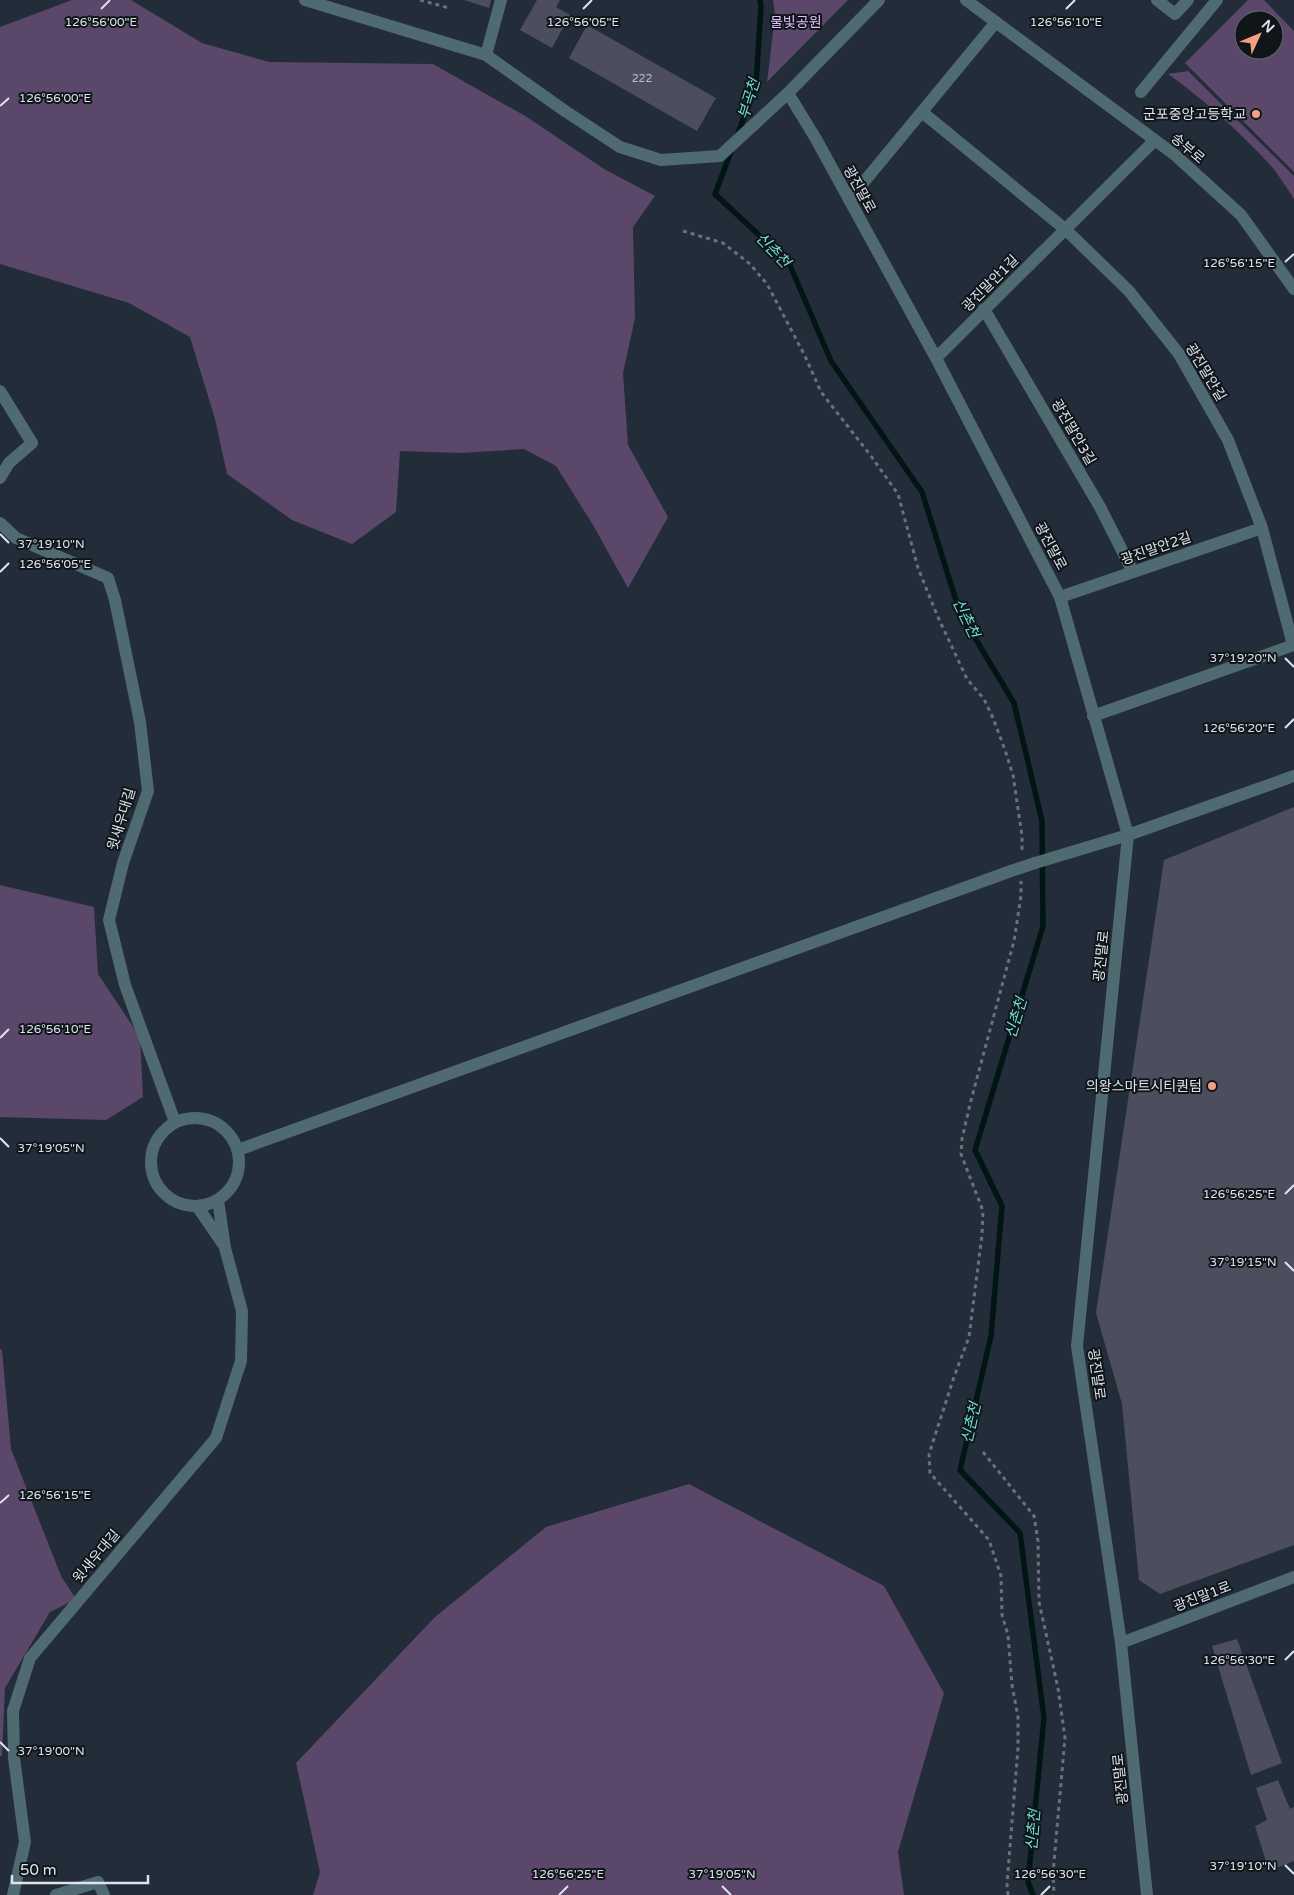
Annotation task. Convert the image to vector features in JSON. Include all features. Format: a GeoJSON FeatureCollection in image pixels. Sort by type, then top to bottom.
{"type":"FeatureCollection","features":[{"type":"Feature","properties":{"kind":"street"},"geometry":{"type":"LineString","coordinates":[[305,0],[486,55],[620,147],[661,160],[720,156],[788,94],[879,0]]}},
{"type":"Feature","properties":{"kind":"street"},"geometry":{"type":"LineString","coordinates":[[486,55],[501,0]]}},
{"type":"Feature","properties":{"kind":"street","name":"송부로"},"geometry":{"type":"LineString","coordinates":[[966,0],[1175,155],[1241,215],[1294,289]]}},
{"type":"Feature","properties":{"kind":"street"},"geometry":{"type":"LineString","coordinates":[[1158,0],[1175,14],[1188,0]]}},
{"type":"Feature","properties":{"kind":"street"},"geometry":{"type":"LineString","coordinates":[[1142,92],[1217,0]]}},
{"type":"Feature","properties":{"kind":"street"},"geometry":{"type":"LineString","coordinates":[[849,200],[996,22]]}},
{"type":"Feature","properties":{"kind":"street","name":"광진말로"},"geometry":{"type":"LineString","coordinates":[[788,94],[816,139],[936,358],[1060,597],[1128,836],[1077,1346],[1121,1642],[1147,1895]]}},
{"type":"Feature","properties":{"kind":"street","name":"광진말안길"},"geometry":{"type":"LineString","coordinates":[[922,112],[1065,229],[1128,291],[1179,354],[1228,440],[1262,528],[1294,645],[1093,716]]}},
{"type":"Feature","properties":{"kind":"street","name":"광진말안1길"},"geometry":{"type":"LineString","coordinates":[[936,358],[1155,140]]}},
{"type":"Feature","properties":{"kind":"street","name":"광진말안3길"},"geometry":{"type":"LineString","coordinates":[[984,309],[1100,507],[1133,572]]}},
{"type":"Feature","properties":{"kind":"street"},"geometry":{"type":"LineString","coordinates":[[0,391],[32,443],[9,463],[0,478]]}},
{"type":"Feature","properties":{"kind":"street","name":"윗새우대길"},"geometry":{"type":"LineString","coordinates":[[0,523],[16,538],[108,578],[115,600],[140,722],[148,791],[123,863],[110,920],[125,985],[175,1122]]}},
{"type":"Feature","properties":{"kind":"street","name":"광진말안2길"},"geometry":{"type":"LineString","coordinates":[[1060,597],[1262,528]]}},
{"type":"Feature","properties":{"kind":"street"},"geometry":{"type":"LineString","coordinates":[[238,1150],[1054,857],[1128,836],[1294,776]]}},
{"type":"Feature","properties":{"kind":"street"},"geometry":{"type":"LineString","coordinates":[[195,1117],[209,1120],[222,1126],[232,1137],[238,1150],[239,1164],[236,1178],[229,1190],[218,1200],[198,1206],[174,1202],[162,1193],[154,1180],[150,1166],[151,1150],[157,1137],[168,1126],[181,1119],[195,1117]]}},
{"type":"Feature","properties":{"kind":"street"},"geometry":{"type":"LineString","coordinates":[[218,1200],[225,1248]]}},
{"type":"Feature","properties":{"kind":"street"},"geometry":{"type":"LineString","coordinates":[[198,1206],[225,1248]]}},
{"type":"Feature","properties":{"kind":"street","name":"윗새우대길"},"geometry":{"type":"LineString","coordinates":[[13,1895],[25,1842],[14,1758],[13,1711],[30,1658],[216,1438],[241,1361],[242,1311],[225,1248]]}},
{"type":"Feature","properties":{"kind":"street","name":"광진말1로"},"geometry":{"type":"LineString","coordinates":[[1121,1642],[1294,1577]]}},
{"type":"Feature","properties":{"kind":"street"},"geometry":{"type":"LineString","coordinates":[[56,1895],[98,1882],[104,1895]]}},
{"type":"Feature","properties":{"kind":"path"},"geometry":{"type":"LineString","coordinates":[[420,0],[449,8]]}},
{"type":"Feature","properties":{"kind":"path"},"geometry":{"type":"LineString","coordinates":[[683,231],[723,243],[750,264],[767,284],[794,334],[821,392],[872,456],[898,494],[918,568],[938,616],[968,679],[984,698],[1005,750],[1013,775],[1022,836],[1022,854]]}},
{"type":"Feature","properties":{"kind":"path"},"geometry":{"type":"LineString","coordinates":[[1008,1895],[1018,1748],[1018,1717],[1012,1685],[1008,1635],[1002,1615],[1001,1576],[989,1540],[930,1473],[929,1454],[969,1338],[982,1235],[983,1211],[961,1154],[962,1139],[1014,941],[1021,896],[1016,871]]}},
{"type":"Feature","properties":{"kind":"path"},"geometry":{"type":"LineString","coordinates":[[983,1452],[1034,1516],[1038,1541],[1039,1602],[1058,1688],[1065,1738],[1053,1873],[1054,1895]]}},
{"type":"Feature","properties":{"kind":"green space"},"geometry":{"type":"Polygon","coordinates":[[[72,0],[131,0],[202,43],[269,62],[433,64],[527,117],[604,169],[655,196],[633,227],[635,318],[623,373],[628,445],[668,517],[628,588],[593,525],[556,466],[524,449],[460,453],[400,451],[396,512],[352,544],[292,520],[227,474],[215,419],[190,337],[129,303],[0,264],[0,27],[72,0]]]}},
{"type":"Feature","properties":{"kind":"green space","name":"물빛공원"},"geometry":{"type":"Polygon","coordinates":[[[773,0],[848,0],[767,82],[775,16],[773,0]]]}},
{"type":"Feature","properties":{"kind":"green space","name":"군포중앙고등학교"},"geometry":{"type":"Polygon","coordinates":[[[1248,0],[1264,0],[1274,10],[1238,10],[1248,0]]]}},
{"type":"Feature","properties":{"kind":"green space","name":"군포중앙고등학교"},"geometry":{"type":"Polygon","coordinates":[[[1234,14],[1234,60],[1284,60],[1284,21],[1294,31],[1294,172],[1185,63],[1234,14]]]}},
{"type":"Feature","properties":{"kind":"green space"},"geometry":{"type":"Polygon","coordinates":[[[1188,71],[1294,176],[1294,199],[1272,167],[1248,142],[1209,106],[1168,74],[1188,71]]]}},
{"type":"Feature","properties":{"kind":"green space"},"geometry":{"type":"Polygon","coordinates":[[[0,885],[94,907],[98,974],[140,1037],[143,1097],[106,1120],[0,1117],[0,885]]]}},
{"type":"Feature","properties":{"kind":"green space"},"geometry":{"type":"Polygon","coordinates":[[[0,1349],[2,1350],[11,1449],[61,1576],[76,1599],[50,1612],[5,1688],[2,1756],[0,1756],[0,1349]]]}},
{"type":"Feature","properties":{"kind":"green space"},"geometry":{"type":"Polygon","coordinates":[[[689,1484],[884,1586],[944,1693],[898,1852],[904,1895],[313,1895],[320,1872],[296,1763],[435,1617],[546,1527],[689,1484]]]}},
{"type":"Feature","properties":{"kind":"building"},"geometry":{"type":"Polygon","coordinates":[[[464,0],[491,0],[489,8],[464,0]]]}},
{"type":"Feature","properties":{"kind":"building"},"geometry":{"type":"Polygon","coordinates":[[[537,0],[560,0],[556,7],[570,15],[552,48],[520,30],[537,0]]]}},
{"type":"Feature","properties":{"kind":"building"},"geometry":{"type":"Polygon","coordinates":[[[587,25],[716,98],[697,131],[569,58],[587,25]]]}},
{"type":"Feature","properties":{"kind":"building","name":"의왕스마트시티퀀텀"},"geometry":{"type":"Polygon","coordinates":[[[1294,807],[1294,1545],[1160,1594],[1139,1580],[1122,1404],[1096,1313],[1164,860],[1294,807]]]}},
{"type":"Feature","properties":{"kind":"building"},"geometry":{"type":"Polygon","coordinates":[[[1237,1639],[1282,1763],[1251,1775],[1212,1646],[1237,1639]]]}},
{"type":"Feature","properties":{"kind":"building"},"geometry":{"type":"Polygon","coordinates":[[[1278,1780],[1290,1809],[1294,1807],[1294,1861],[1269,1871],[1255,1826],[1267,1820],[1256,1788],[1278,1780]]]}},
{"type":"Feature","properties":{"kind":"waterway","name":"부곡천"},"geometry":{"type":"LineString","coordinates":[[737,136],[756,85],[760,0]]}},
{"type":"Feature","properties":{"kind":"waterway","name":"신촌천"},"geometry":{"type":"LineString","coordinates":[[732,149],[715,194],[789,263],[831,361],[922,492],[960,613],[1014,703],[1042,821],[1043,926],[975,1150],[1002,1206],[991,1336],[960,1470],[1020,1533],[1044,1718],[1028,1882],[1033,1895]]}},
{"type":"Feature","properties":{"kind":"place","name":"군포중앙고등학교"},"geometry":{"type":"Point","coordinates":[1256,114]}},
{"type":"Feature","properties":{"kind":"place","name":"의왕스마트시티퀀텀"},"geometry":{"type":"Point","coordinates":[1212,1086]}}]}
